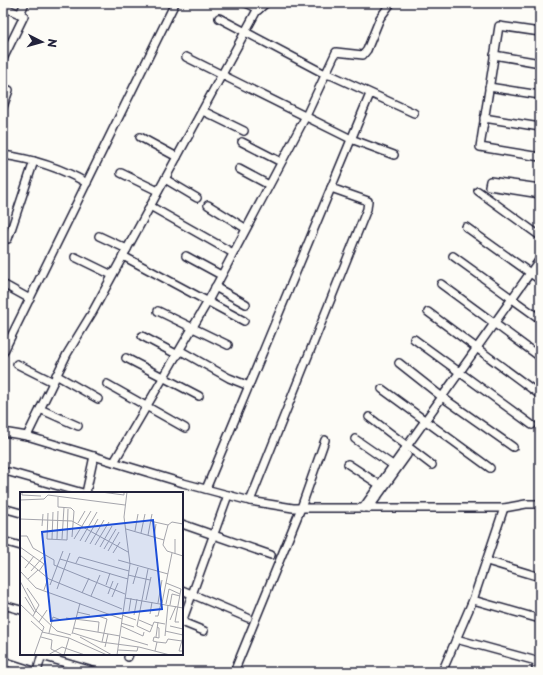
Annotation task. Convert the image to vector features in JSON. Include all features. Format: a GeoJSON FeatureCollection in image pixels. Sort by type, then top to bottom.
{"type":"FeatureCollection","features":[{"type":"Feature","properties":{"kind":"street"},"geometry":{"type":"LineString","coordinates":[[20,14],[25,3]]}},
{"type":"Feature","properties":{"kind":"street"},"geometry":{"type":"LineString","coordinates":[[3,353],[175,3]]}},
{"type":"Feature","properties":{"kind":"street"},"geometry":{"type":"LineString","coordinates":[[246,3],[259,9]]}},
{"type":"Feature","properties":{"kind":"street"},"geometry":{"type":"LineString","coordinates":[[27,436],[54,378],[259,9],[266,3]]}},
{"type":"Feature","properties":{"kind":"street"},"geometry":{"type":"LineString","coordinates":[[114,462],[164,379],[207,303],[306,116],[336,52],[359,55],[363,54],[367,50],[380,18],[391,3]]}},
{"type":"Feature","properties":{"kind":"street"},"geometry":{"type":"LineString","coordinates":[[3,7],[24,16],[3,60]]}},
{"type":"Feature","properties":{"kind":"street"},"geometry":{"type":"LineString","coordinates":[[219,18],[247,31],[325,74],[414,113]]}},
{"type":"Feature","properties":{"kind":"street"},"geometry":{"type":"LineString","coordinates":[[540,32],[499,26],[480,148],[540,157]]}},
{"type":"Feature","properties":{"kind":"street"},"geometry":{"type":"LineString","coordinates":[[494,55],[540,62]]}},
{"type":"Feature","properties":{"kind":"street"},"geometry":{"type":"LineString","coordinates":[[186,57],[223,74],[351,139],[394,155]]}},
{"type":"Feature","properties":{"kind":"street"},"geometry":{"type":"LineString","coordinates":[[489,87],[540,95]]}},
{"type":"Feature","properties":{"kind":"street"},"geometry":{"type":"LineString","coordinates":[[3,107],[9,90]]}},
{"type":"Feature","properties":{"kind":"street"},"geometry":{"type":"LineString","coordinates":[[206,489],[370,94]]}},
{"type":"Feature","properties":{"kind":"street"},"geometry":{"type":"LineString","coordinates":[[203,111],[244,130]]}},
{"type":"Feature","properties":{"kind":"street"},"geometry":{"type":"LineString","coordinates":[[484,118],[540,127]]}},
{"type":"Feature","properties":{"kind":"street"},"geometry":{"type":"LineString","coordinates":[[140,137],[177,157]]}},
{"type":"Feature","properties":{"kind":"street"},"geometry":{"type":"LineString","coordinates":[[242,142],[281,162]]}},
{"type":"Feature","properties":{"kind":"street"},"geometry":{"type":"LineString","coordinates":[[3,155],[34,161],[69,173],[87,183]]}},
{"type":"Feature","properties":{"kind":"street"},"geometry":{"type":"LineString","coordinates":[[8,239],[34,161]]}},
{"type":"Feature","properties":{"kind":"street"},"geometry":{"type":"LineString","coordinates":[[239,168],[269,185]]}},
{"type":"Feature","properties":{"kind":"street"},"geometry":{"type":"LineString","coordinates":[[121,173],[158,191]]}},
{"type":"Feature","properties":{"kind":"street"},"geometry":{"type":"LineString","coordinates":[[165,179],[196,198]]}},
{"type":"Feature","properties":{"kind":"street"},"geometry":{"type":"LineString","coordinates":[[540,188],[490,181],[489,186],[540,194]]}},
{"type":"Feature","properties":{"kind":"street"},"geometry":{"type":"LineString","coordinates":[[250,501],[347,255],[367,209],[368,202],[331,188]]}},
{"type":"Feature","properties":{"kind":"street"},"geometry":{"type":"LineString","coordinates":[[478,190],[540,236]]}},
{"type":"Feature","properties":{"kind":"street"},"geometry":{"type":"LineString","coordinates":[[208,205],[246,228]]}},
{"type":"Feature","properties":{"kind":"street"},"geometry":{"type":"LineString","coordinates":[[150,206],[233,253]]}},
{"type":"Feature","properties":{"kind":"street"},"geometry":{"type":"LineString","coordinates":[[466,226],[540,280]]}},
{"type":"Feature","properties":{"kind":"street"},"geometry":{"type":"LineString","coordinates":[[99,236],[127,249]]}},
{"type":"Feature","properties":{"kind":"street"},"geometry":{"type":"LineString","coordinates":[[122,256],[207,303],[244,321]]}},
{"type":"Feature","properties":{"kind":"street"},"geometry":{"type":"LineString","coordinates":[[186,256],[221,276]]}},
{"type":"Feature","properties":{"kind":"street"},"geometry":{"type":"LineString","coordinates":[[453,256],[540,319]]}},
{"type":"Feature","properties":{"kind":"street"},"geometry":{"type":"LineString","coordinates":[[75,257],[112,276]]}},
{"type":"Feature","properties":{"kind":"street"},"geometry":{"type":"LineString","coordinates":[[366,508],[514,300],[532,274],[540,259]]}},
{"type":"Feature","properties":{"kind":"street"},"geometry":{"type":"LineString","coordinates":[[532,274],[540,267]]}},
{"type":"Feature","properties":{"kind":"street"},"geometry":{"type":"LineString","coordinates":[[3,284],[30,299]]}},
{"type":"Feature","properties":{"kind":"street"},"geometry":{"type":"LineString","coordinates":[[441,284],[540,357]]}},
{"type":"Feature","properties":{"kind":"street"},"geometry":{"type":"LineString","coordinates":[[215,287],[246,304]]}},
{"type":"Feature","properties":{"kind":"street"},"geometry":{"type":"LineString","coordinates":[[158,311],[228,345]]}},
{"type":"Feature","properties":{"kind":"street"},"geometry":{"type":"LineString","coordinates":[[428,312],[540,395]]}},
{"type":"Feature","properties":{"kind":"street"},"geometry":{"type":"LineString","coordinates":[[142,336],[229,378],[249,386]]}},
{"type":"Feature","properties":{"kind":"street"},"geometry":{"type":"LineString","coordinates":[[414,339],[532,425]]}},
{"type":"Feature","properties":{"kind":"street"},"geometry":{"type":"LineString","coordinates":[[126,358],[199,396]]}},
{"type":"Feature","properties":{"kind":"street"},"geometry":{"type":"LineString","coordinates":[[17,364],[54,378],[98,399]]}},
{"type":"Feature","properties":{"kind":"street"},"geometry":{"type":"LineString","coordinates":[[399,364],[513,447]]}},
{"type":"Feature","properties":{"kind":"street"},"geometry":{"type":"LineString","coordinates":[[107,384],[185,428]]}},
{"type":"Feature","properties":{"kind":"street"},"geometry":{"type":"LineString","coordinates":[[382,389],[426,423],[490,468]]}},
{"type":"Feature","properties":{"kind":"street"},"geometry":{"type":"LineString","coordinates":[[40,409],[78,426]]}},
{"type":"Feature","properties":{"kind":"street"},"geometry":{"type":"LineString","coordinates":[[369,417],[432,465]]}},
{"type":"Feature","properties":{"kind":"street"},"geometry":{"type":"LineString","coordinates":[[3,432],[27,436],[250,501],[301,508],[504,508],[526,504],[540,504]]}},
{"type":"Feature","properties":{"kind":"street"},"geometry":{"type":"LineString","coordinates":[[355,439],[395,467]]}},
{"type":"Feature","properties":{"kind":"street"},"geometry":{"type":"LineString","coordinates":[[234,672],[301,508],[325,440]]}},
{"type":"Feature","properties":{"kind":"street"},"geometry":{"type":"LineString","coordinates":[[84,492],[94,456]]}},
{"type":"Feature","properties":{"kind":"street"},"geometry":{"type":"LineString","coordinates":[[348,464],[381,486]]}},
{"type":"Feature","properties":{"kind":"street"},"geometry":{"type":"LineString","coordinates":[[8,472],[80,492]]}},
{"type":"Feature","properties":{"kind":"street"},"geometry":{"type":"LineString","coordinates":[[183,619],[228,495]]}},
{"type":"Feature","properties":{"kind":"street"},"geometry":{"type":"LineString","coordinates":[[3,508],[20,513]]}},
{"type":"Feature","properties":{"kind":"street"},"geometry":{"type":"LineString","coordinates":[[442,672],[473,600],[504,508]]}},
{"type":"Feature","properties":{"kind":"street"},"geometry":{"type":"LineString","coordinates":[[183,524],[271,555]]}},
{"type":"Feature","properties":{"kind":"street"},"geometry":{"type":"LineString","coordinates":[[3,541],[20,546]]}},
{"type":"Feature","properties":{"kind":"street"},"geometry":{"type":"LineString","coordinates":[[487,561],[540,577]]}},
{"type":"Feature","properties":{"kind":"street"},"geometry":{"type":"LineString","coordinates":[[183,590],[248,618]]}},
{"type":"Feature","properties":{"kind":"street"},"geometry":{"type":"LineString","coordinates":[[473,600],[540,619]]}},
{"type":"Feature","properties":{"kind":"street"},"geometry":{"type":"LineString","coordinates":[[3,605],[20,610]]}},
{"type":"Feature","properties":{"kind":"street"},"geometry":{"type":"LineString","coordinates":[[183,622],[204,631]]}},
{"type":"Feature","properties":{"kind":"street"},"geometry":{"type":"LineString","coordinates":[[456,639],[539,662],[535,672]]}},
{"type":"Feature","properties":{"kind":"street"},"geometry":{"type":"LineString","coordinates":[[3,661],[37,672],[42,655],[96,672]]}}]}
